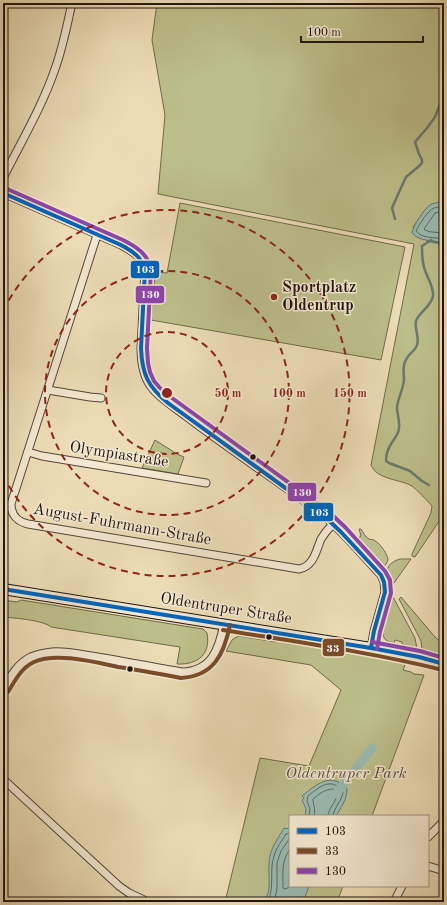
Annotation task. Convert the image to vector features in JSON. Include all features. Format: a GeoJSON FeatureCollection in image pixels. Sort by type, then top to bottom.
{"type":"FeatureCollection","features":[{"type":"Feature","properties":{"kind":"street"},"geometry":{"type":"LineString","coordinates":[[3,178],[51,81],[63,42],[72,3]]}},
{"type":"Feature","properties":{"kind":"street"},"geometry":{"type":"LineString","coordinates":[[3,193],[130,250],[139,257],[144,266],[145,277],[141,360],[145,374],[153,389],[222,442],[316,510],[333,524],[381,575],[385,588],[371,648]]}},
{"type":"Feature","properties":{"kind":"street","name":"August-Fuhrmann-Straße"},"geometry":{"type":"LineString","coordinates":[[97,235],[12,504],[11,509],[14,516],[24,523],[296,569],[303,568],[312,561],[325,533],[333,524]]}},
{"type":"Feature","properties":{"kind":"street"},"geometry":{"type":"LineString","coordinates":[[48,390],[101,398]]}},
{"type":"Feature","properties":{"kind":"street","name":"Olympiastraße"},"geometry":{"type":"LineString","coordinates":[[28,452],[42,456],[206,483]]}},
{"type":"Feature","properties":{"kind":"street","name":"Oldentruper Straße"},"geometry":{"type":"LineString","coordinates":[[3,589],[371,648],[414,656],[444,664]]}},
{"type":"Feature","properties":{"kind":"street"},"geometry":{"type":"LineString","coordinates":[[3,689],[13,673],[23,662],[34,656],[52,652],[63,652],[182,672],[195,670],[206,664],[215,653],[220,643],[224,624]]}},
{"type":"Feature","properties":{"kind":"street"},"geometry":{"type":"LineString","coordinates":[[3,779],[119,886],[129,894],[144,900]]}},
{"type":"Feature","properties":{"kind":"street"},"geometry":{"type":"LineString","coordinates":[[429,836],[444,821]]}},
{"type":"Feature","properties":{"kind":"street"},"geometry":{"type":"LineString","coordinates":[[429,866],[444,871]]}},
{"type":"Feature","properties":{"kind":"street"},"geometry":{"type":"LineString","coordinates":[[394,902],[402,887]]}},
{"type":"Feature","properties":{"kind":"green space"},"geometry":{"type":"Polygon","coordinates":[[[157,3],[444,3],[444,205],[440,202],[430,205],[413,227],[417,237],[429,241],[444,243],[444,514],[415,557],[412,556],[412,554],[431,513],[432,506],[412,486],[378,474],[371,465],[414,244],[158,194],[165,115],[152,40],[157,3]]]}},
{"type":"Feature","properties":{"kind":"green space","name":"Sportplatz Oldentrup"},"geometry":{"type":"Polygon","coordinates":[[[180,203],[405,247],[381,360],[151,320],[155,274],[157,272],[167,273],[180,203]]]}},
{"type":"Feature","properties":{"kind":"green space"},"geometry":{"type":"Polygon","coordinates":[[[155,440],[184,457],[178,474],[142,468],[155,440]]]}},
{"type":"Feature","properties":{"kind":"green space"},"geometry":{"type":"Polygon","coordinates":[[[359,529],[361,529],[365,536],[377,542],[385,552],[388,560],[383,568],[357,539],[361,536],[359,529]]]}},
{"type":"Feature","properties":{"kind":"green space"},"geometry":{"type":"Polygon","coordinates":[[[400,559],[411,559],[394,583],[388,574],[388,568],[393,562],[400,559]]]}},
{"type":"Feature","properties":{"kind":"green space"},"geometry":{"type":"Polygon","coordinates":[[[393,597],[415,638],[417,649],[395,640],[394,643],[388,641],[383,635],[384,619],[391,598],[393,597]]]}},
{"type":"Feature","properties":{"kind":"green space"},"geometry":{"type":"Polygon","coordinates":[[[401,597],[435,637],[444,645],[444,659],[436,657],[437,654],[422,650],[421,641],[399,599],[401,597]]]}},
{"type":"Feature","properties":{"kind":"green space"},"geometry":{"type":"Polygon","coordinates":[[[3,600],[17,602],[21,600],[203,629],[207,633],[207,647],[205,652],[197,660],[191,663],[177,664],[180,647],[51,627],[35,621],[3,617],[3,600]]]}},
{"type":"Feature","properties":{"kind":"green space","name":"Oldentruper Park"},"geometry":{"type":"Polygon","coordinates":[[[238,636],[276,642],[277,639],[399,658],[403,660],[405,665],[403,670],[414,674],[424,675],[372,815],[289,815],[289,887],[343,887],[337,902],[225,902],[260,758],[309,766],[341,690],[311,665],[226,651],[232,640],[238,636]]]}},
{"type":"Feature","properties":{"kind":"water"},"geometry":{"type":"Polygon","coordinates":[[[440,202],[444,205],[444,243],[415,236],[412,233],[422,214],[431,204],[440,202]]]}},
{"type":"Feature","properties":{"kind":"water"},"geometry":{"type":"Polygon","coordinates":[[[327,781],[336,781],[347,789],[345,800],[337,815],[305,815],[306,809],[302,800],[304,798],[302,796],[312,788],[327,781]]]}},
{"type":"Feature","properties":{"kind":"water"},"geometry":{"type":"Polygon","coordinates":[[[284,828],[289,829],[289,887],[309,887],[304,900],[298,898],[295,902],[264,902],[269,888],[269,861],[274,845],[284,828]]]}},
{"type":"Feature","properties":{"kind":"waterway"},"geometry":{"type":"LineString","coordinates":[[395,219],[392,208],[406,177],[422,163],[415,142],[435,117],[444,94]]}},
{"type":"Feature","properties":{"kind":"waterway"},"geometry":{"type":"LineString","coordinates":[[429,485],[410,471],[386,461],[389,448],[399,430],[397,407],[404,380],[405,361],[418,342],[416,321],[430,303],[433,296],[424,267],[422,254],[422,246],[431,240]]}},
{"type":"Feature","properties":{"kind":"waterway"},"geometry":{"type":"LineString","coordinates":[[429,241],[444,244]]}},
{"type":"Feature","properties":{"kind":"waterway"},"geometry":{"type":"LineString","coordinates":[[336,794],[372,748]]}},
{"type":"Feature","properties":{"kind":"transit line","name":"130"},"geometry":{"type":"LineString","coordinates":[[5,188],[123,240],[133,245],[145,255],[150,264],[151,270],[147,348],[148,363],[154,381],[172,398],[328,511],[346,528],[385,571],[390,580],[391,593],[380,632],[377,649]]}},
{"type":"Feature","properties":{"kind":"transit line","name":"103"},"geometry":{"type":"LineString","coordinates":[[3,193],[121,245],[133,252],[142,261],[145,270],[141,348],[143,365],[147,379],[155,391],[168,403],[324,516],[381,575],[384,582],[385,592],[374,631],[371,648]]}},
{"type":"Feature","properties":{"kind":"transit line","name":"103"},"geometry":{"type":"LineString","coordinates":[[3,589],[371,648],[419,657],[444,664]]}},
{"type":"Feature","properties":{"kind":"transit line","name":"33"},"geometry":{"type":"LineString","coordinates":[[8,692],[25,668],[34,662],[53,658],[75,659],[181,678],[202,673],[216,662],[221,654],[228,636],[230,625]]}},
{"type":"Feature","properties":{"kind":"transit line","name":"33"},"geometry":{"type":"LineString","coordinates":[[223,630],[306,643],[443,670]]}},
{"type":"Feature","properties":{"kind":"transit line","name":"130"},"geometry":{"type":"LineString","coordinates":[[372,642],[420,651],[444,658]]}},
{"type":"Feature","properties":{"kind":"place","name":"Sportplatz Oldentrup"},"geometry":{"type":"Point","coordinates":[274,297]}}]}
